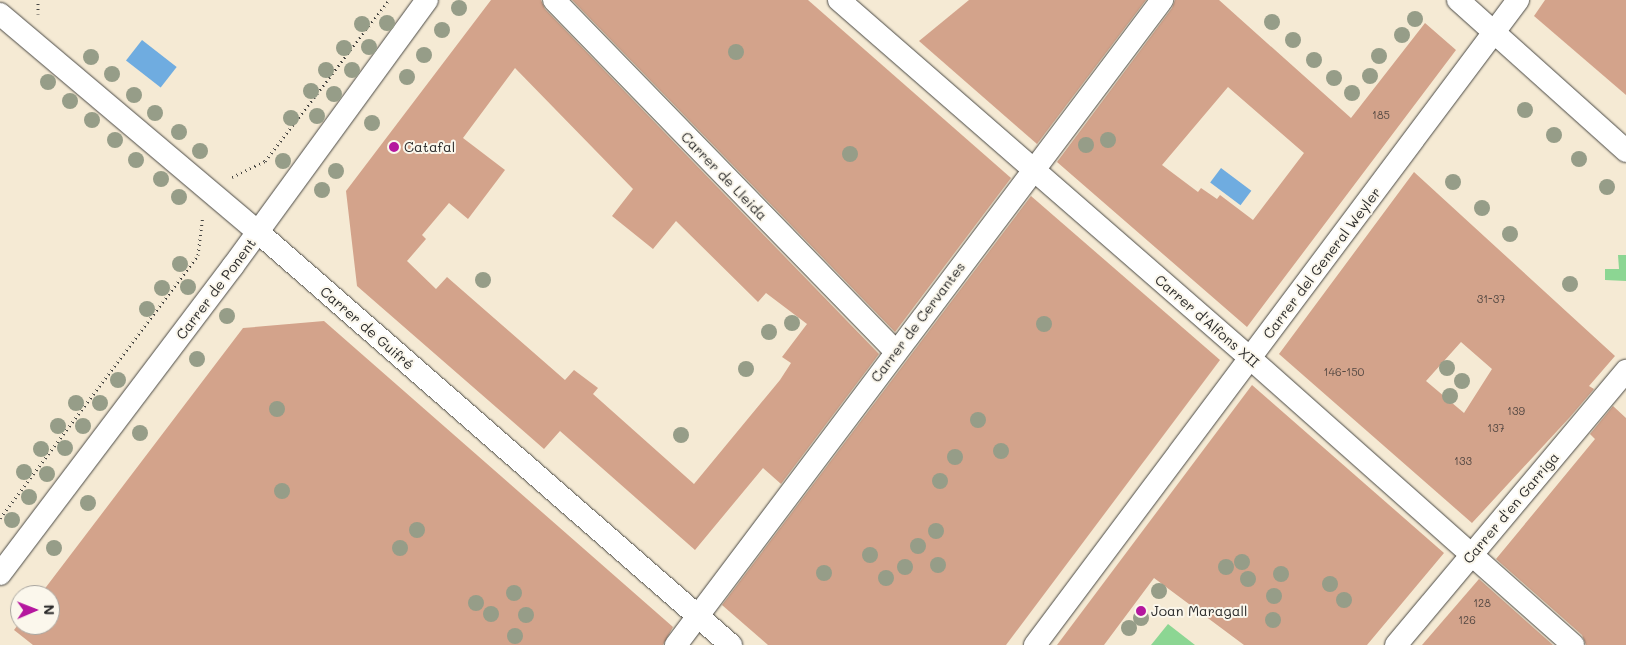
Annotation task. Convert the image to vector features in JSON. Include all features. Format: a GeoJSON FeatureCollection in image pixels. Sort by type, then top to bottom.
{"type":"FeatureCollection","features":[{"type":"Feature","properties":{"kind":"street","name":"Carrer de Ponent"},"geometry":{"type":"LineString","coordinates":[[0,574],[258,232],[427,0]]}},
{"type":"Feature","properties":{"kind":"street","name":"Carrer de Lleida"},"geometry":{"type":"LineString","coordinates":[[554,0],[895,351]]}},
{"type":"Feature","properties":{"kind":"street","name":"Carrer d'Alfons XII"},"geometry":{"type":"LineString","coordinates":[[838,0],[1250,358],[1573,645]]}},
{"type":"Feature","properties":{"kind":"street","name":"Carrer de Cervantes"},"geometry":{"type":"LineString","coordinates":[[676,645],[1032,169],[1162,0]]}},
{"type":"Feature","properties":{"kind":"street"},"geometry":{"type":"LineString","coordinates":[[1458,0],[1626,151]]}},
{"type":"Feature","properties":{"kind":"street","name":"Carrer del General Weyler"},"geometry":{"type":"LineString","coordinates":[[1035,645],[1518,0]]}},
{"type":"Feature","properties":{"kind":"street","name":"Carrer de Guifré"},"geometry":{"type":"LineString","coordinates":[[0,14],[258,232],[731,645]]}},
{"type":"Feature","properties":{"kind":"street","name":"Carrer d'en Garriga"},"geometry":{"type":"LineString","coordinates":[[1396,645],[1626,371]]}},
{"type":"Feature","properties":{"kind":"path"},"geometry":{"type":"LineString","coordinates":[[227,180],[265,161],[389,0]]}},
{"type":"Feature","properties":{"kind":"path"},"geometry":{"type":"LineString","coordinates":[[0,518],[198,255],[203,211]]}},
{"type":"Feature","properties":{"kind":"green space"},"geometry":{"type":"Polygon","coordinates":[[[1618,255],[1626,255],[1626,281],[1605,280],[1605,269],[1619,269],[1618,255]]]}},
{"type":"Feature","properties":{"kind":"green space"},"geometry":{"type":"Polygon","coordinates":[[[1168,624],[1195,645],[1151,645],[1168,624]]]}},
{"type":"Feature","properties":{"kind":"water"},"geometry":{"type":"Polygon","coordinates":[[[142,40],[177,67],[161,88],[126,60],[142,40]]]}},
{"type":"Feature","properties":{"kind":"water"},"geometry":{"type":"Polygon","coordinates":[[[1221,168],[1251,191],[1241,205],[1210,182],[1221,168]]]}},
{"type":"Feature","properties":{"kind":"building"},"geometry":{"type":"Polygon","coordinates":[[[491,0],[541,0],[545,9],[879,354],[781,484],[763,468],[695,550],[560,431],[544,449],[357,286],[346,191],[491,0]],[[515,68],[463,138],[505,170],[468,219],[449,203],[422,235],[426,239],[407,261],[436,289],[447,277],[565,380],[574,370],[598,388],[593,394],[694,484],[780,380],[791,363],[782,357],[807,324],[766,293],[758,302],[676,221],[653,249],[612,216],[633,189],[515,68]]]}},
{"type":"Feature","properties":{"kind":"building"},"geometry":{"type":"Polygon","coordinates":[[[572,0],[808,0],[1011,178],[895,332],[572,0]]]}},
{"type":"Feature","properties":{"kind":"building"},"geometry":{"type":"Polygon","coordinates":[[[969,0],[1146,0],[1037,144],[919,41],[969,0]]]}},
{"type":"Feature","properties":{"kind":"building"},"geometry":{"type":"Polygon","coordinates":[[[1175,0],[1219,0],[1351,118],[1425,23],[1456,50],[1247,327],[1057,162],[1172,8],[1175,0]],[[1228,87],[1162,165],[1198,192],[1201,188],[1217,199],[1220,195],[1253,220],[1304,153],[1228,87]]]}},
{"type":"Feature","properties":{"kind":"building"},"geometry":{"type":"Polygon","coordinates":[[[1545,0],[1626,0],[1626,95],[1534,16],[1545,0]]]}},
{"type":"Feature","properties":{"kind":"building"},"geometry":{"type":"Polygon","coordinates":[[[1414,172],[1615,356],[1589,386],[1594,389],[1472,523],[1279,354],[1414,172]],[[1461,342],[1426,381],[1464,413],[1492,369],[1461,342]]]}},
{"type":"Feature","properties":{"kind":"building"},"geometry":{"type":"Polygon","coordinates":[[[1031,196],[1220,360],[1006,645],[768,645],[722,605],[1031,196]]]}},
{"type":"Feature","properties":{"kind":"building"},"geometry":{"type":"Polygon","coordinates":[[[324,321],[673,627],[663,645],[33,645],[20,635],[60,635],[60,585],[48,585],[243,328],[324,321]]]}},
{"type":"Feature","properties":{"kind":"building"},"geometry":{"type":"Polygon","coordinates":[[[1252,385],[1444,553],[1367,645],[1244,645],[1154,578],[1104,645],[1057,645],[1252,385]]]}},
{"type":"Feature","properties":{"kind":"building"},"geometry":{"type":"Polygon","coordinates":[[[1613,406],[1626,418],[1626,645],[1586,645],[1582,635],[1496,559],[1595,439],[1590,434],[1613,406]]]}},
{"type":"Feature","properties":{"kind":"building"},"geometry":{"type":"Polygon","coordinates":[[[1479,579],[1553,645],[1422,645],[1479,579]]]}},
{"type":"Feature","properties":{"kind":"place","name":"Catafal"},"geometry":{"type":"Point","coordinates":[394,147]}},
{"type":"Feature","properties":{"kind":"place","name":"Joan Maragall"},"geometry":{"type":"Point","coordinates":[1141,611]}}]}
